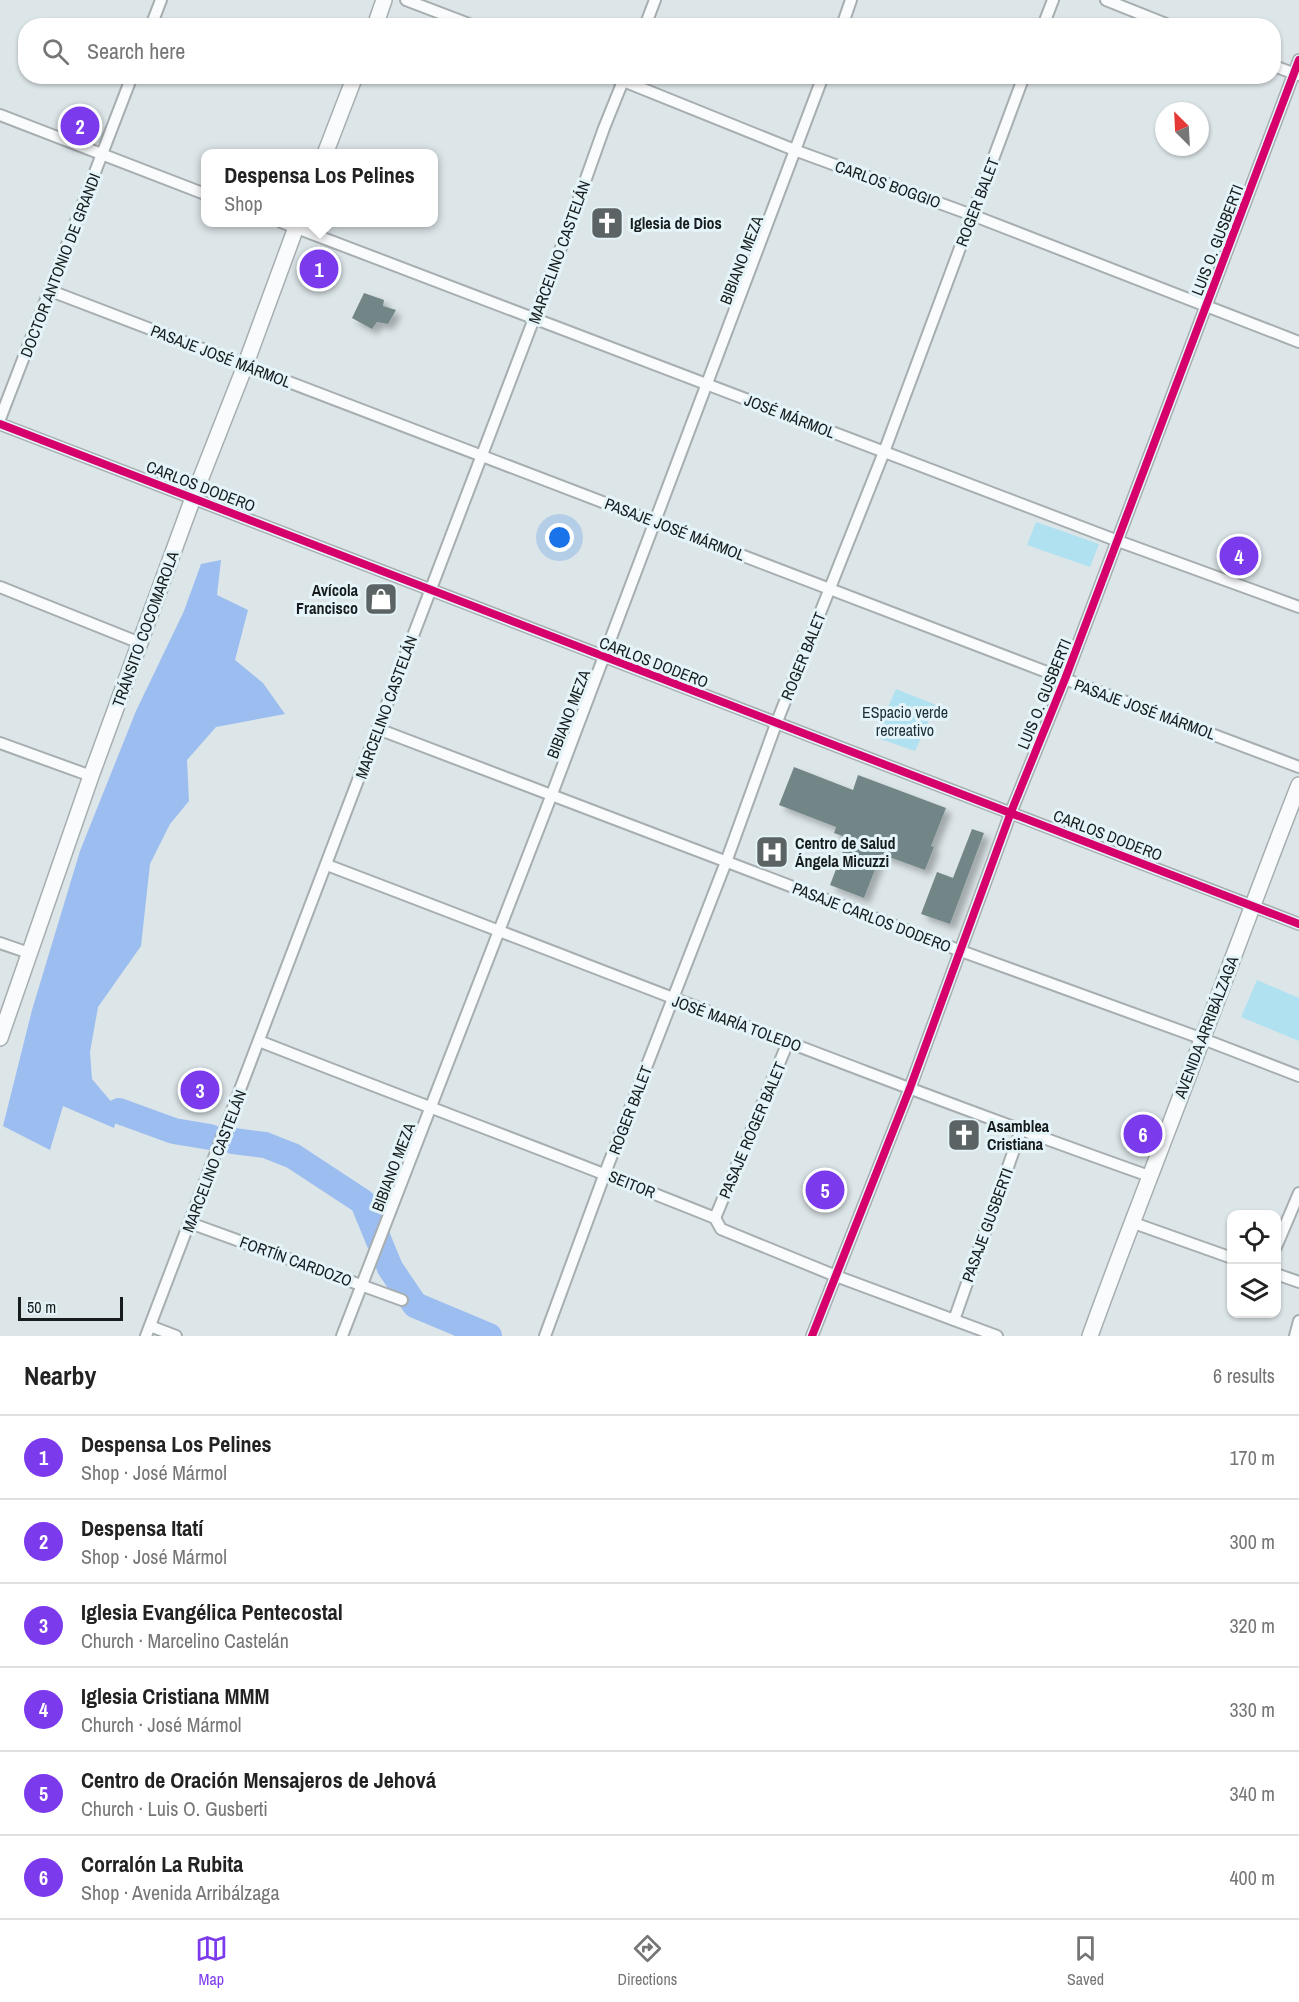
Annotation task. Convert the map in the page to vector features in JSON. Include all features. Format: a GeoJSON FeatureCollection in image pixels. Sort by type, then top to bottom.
{"type":"FeatureCollection","features":[{"type":"Feature","properties":{"kind":"street"},"geometry":{"type":"LineString","coordinates":[[155,18],[161,0]]}},
{"type":"Feature","properties":{"kind":"street"},"geometry":{"type":"LineString","coordinates":[[378,18],[384,0]]}},
{"type":"Feature","properties":{"kind":"street"},"geometry":{"type":"LineString","coordinates":[[406,0],[453,18]]}},
{"type":"Feature","properties":{"kind":"street"},"geometry":{"type":"LineString","coordinates":[[648,18],[655,0]]}},
{"type":"Feature","properties":{"kind":"street"},"geometry":{"type":"LineString","coordinates":[[845,18],[851,0]]}},
{"type":"Feature","properties":{"kind":"street"},"geometry":{"type":"LineString","coordinates":[[1046,18],[1053,0]]}},
{"type":"Feature","properties":{"kind":"street"},"geometry":{"type":"LineString","coordinates":[[1106,0],[1151,18]]}},
{"type":"Feature","properties":{"kind":"street","name":"LUIS O. GUSBERTI"},"geometry":{"type":"LineString","coordinates":[[812,1336],[910,1088],[1011,812],[1118,541],[1296,75],[1299,60]]}},
{"type":"Feature","properties":{"kind":"street"},"geometry":{"type":"LineString","coordinates":[[1281,69],[1296,75]]}},
{"type":"Feature","properties":{"kind":"street","name":"DOCTOR ANTONIO DE GRANDI"},"geometry":{"type":"LineString","coordinates":[[0,419],[129,84]]}},
{"type":"Feature","properties":{"kind":"street"},"geometry":{"type":"LineString","coordinates":[[327,149],[352,84]]}},
{"type":"Feature","properties":{"kind":"street","name":"MARCELINO CASTELÁN"},"geometry":{"type":"LineString","coordinates":[[148,1331],[622,84]]}},
{"type":"Feature","properties":{"kind":"street","name":"CARLOS BOGGIO"},"geometry":{"type":"LineString","coordinates":[[636,84],[797,151],[972,215],[1206,308],[1299,342]]}},
{"type":"Feature","properties":{"kind":"street","name":"BIBIANO MEZA"},"geometry":{"type":"LineString","coordinates":[[342,1336],[552,794],[821,84]]}},
{"type":"Feature","properties":{"kind":"street","name":"ROGER BALET"},"geometry":{"type":"LineString","coordinates":[[545,1336],[605,1173],[726,862],[776,724],[884,452],[1021,84]]}},
{"type":"Feature","properties":{"kind":"street"},"geometry":{"type":"LineString","coordinates":[[0,116],[201,193]]}},
{"type":"Feature","properties":{"kind":"street","name":"TRÁNSITO COCOMAROLA"},"geometry":{"type":"LineString","coordinates":[[0,1038],[91,776],[193,498],[296,227]]}},
{"type":"Feature","properties":{"kind":"street","name":"JOSÉ MÁRMOL"},"geometry":{"type":"LineString","coordinates":[[302,227],[534,320],[1299,607]]}},
{"type":"Feature","properties":{"kind":"street","name":"PASAJE JOSÉ MÁRMOL"},"geometry":{"type":"LineString","coordinates":[[51,291],[1299,767]]}},
{"type":"Feature","properties":{"kind":"street","name":"CARLOS DODERO"},"geometry":{"type":"LineString","coordinates":[[0,424],[1299,924]]}},
{"type":"Feature","properties":{"kind":"street"},"geometry":{"type":"LineString","coordinates":[[0,587],[140,643]]}},
{"type":"Feature","properties":{"kind":"street","name":"PASAJE CARLOS DODERO"},"geometry":{"type":"LineString","coordinates":[[378,729],[961,951],[1299,1076]]}},
{"type":"Feature","properties":{"kind":"street"},"geometry":{"type":"LineString","coordinates":[[0,743],[91,776]]}},
{"type":"Feature","properties":{"kind":"street","name":"AVENIDA ARRIBÁLZAGA"},"geometry":{"type":"LineString","coordinates":[[1090,1336],[1131,1222],[1299,785]]}},
{"type":"Feature","properties":{"kind":"street","name":"JOSÉ MARÍA TOLEDO"},"geometry":{"type":"LineString","coordinates":[[327,865],[1021,1131],[1149,1176]]}},
{"type":"Feature","properties":{"kind":"street"},"geometry":{"type":"LineString","coordinates":[[0,943],[29,953]]}},
{"type":"Feature","properties":{"kind":"street","name":"SEITOR"},"geometry":{"type":"LineString","coordinates":[[259,1041],[605,1173],[715,1218],[721,1229],[836,1276],[997,1336]]}},
{"type":"Feature","properties":{"kind":"street","name":"PASAJE ROGER BALET"},"geometry":{"type":"LineString","coordinates":[[715,1218],[788,1042]]}},
{"type":"Feature","properties":{"kind":"street","name":"PASAJE GUSBERTI"},"geometry":{"type":"LineString","coordinates":[[954,1320],[1021,1131]]}},
{"type":"Feature","properties":{"kind":"street"},"geometry":{"type":"LineString","coordinates":[[1281,1235],[1299,1193]]}},
{"type":"Feature","properties":{"kind":"street"},"geometry":{"type":"LineString","coordinates":[[1131,1222],[1227,1256]]}},
{"type":"Feature","properties":{"kind":"street","name":"FORTÍN CARDOZO"},"geometry":{"type":"LineString","coordinates":[[190,1223],[402,1300]]}},
{"type":"Feature","properties":{"kind":"street"},"geometry":{"type":"LineString","coordinates":[[1281,1276],[1299,1282]]}},
{"type":"Feature","properties":{"kind":"street"},"geometry":{"type":"LineString","coordinates":[[1295,1336],[1299,1321]]}},
{"type":"Feature","properties":{"kind":"street"},"geometry":{"type":"LineString","coordinates":[[148,1331],[176,1336]]}},
{"type":"Feature","properties":{"kind":"green space"},"geometry":{"type":"Polygon","coordinates":[[[1036,522],[1099,544],[1090,567],[1027,545],[1036,522]]]}},
{"type":"Feature","properties":{"kind":"green space","name":"ESpacio verde recreativo"},"geometry":{"type":"Polygon","coordinates":[[[896,689],[936,705],[915,751],[875,737],[896,689]]]}},
{"type":"Feature","properties":{"kind":"green space"},"geometry":{"type":"Polygon","coordinates":[[[1257,980],[1299,998],[1299,1041],[1241,1017],[1257,980]]]}},
{"type":"Feature","properties":{"kind":"shaded area"},"geometry":{"type":"Polygon","coordinates":[[[221,560],[217,595],[248,610],[235,660],[263,683],[285,714],[216,727],[187,760],[189,801],[170,824],[150,864],[141,946],[98,1007],[90,1052],[92,1079],[119,1111],[114,1128],[63,1106],[50,1150],[3,1126],[32,1010],[80,851],[136,711],[184,611],[201,564],[221,560]]]}},
{"type":"Feature","properties":{"kind":"building"},"geometry":{"type":"Polygon","coordinates":[[[364,293],[384,300],[383,306],[396,310],[388,324],[377,322],[372,329],[352,318],[364,293]]]}},
{"type":"Feature","properties":{"kind":"building"},"geometry":{"type":"Polygon","coordinates":[[[794,767],[853,790],[858,775],[946,808],[931,846],[934,847],[925,870],[881,854],[864,898],[830,885],[848,838],[834,833],[836,827],[779,805],[794,767]]]}},
{"type":"Feature","properties":{"kind":"building"},"geometry":{"type":"Polygon","coordinates":[[[972,829],[984,833],[950,924],[921,914],[937,872],[953,878],[972,829]]]}},
{"type":"Feature","properties":{"kind":"waterway"},"geometry":{"type":"LineString","coordinates":[[119,1111],[174,1131],[210,1137]]}},
{"type":"Feature","properties":{"kind":"waterway"},"geometry":{"type":"LineString","coordinates":[[233,1141],[265,1145],[293,1156],[363,1202],[390,1268],[415,1305],[489,1336]]}},
{"type":"Feature","properties":{"kind":"cycle path"},"geometry":{"type":"LineString","coordinates":[[812,1336],[910,1088],[1011,812],[1065,679],[1299,60]]}},
{"type":"Feature","properties":{"kind":"cycle path"},"geometry":{"type":"LineString","coordinates":[[0,424],[1299,924]]}},
{"type":"Feature","properties":{"kind":"place","name":"Despensa Itatí"},"geometry":{"type":"Point","coordinates":[80,126]}},
{"type":"Feature","properties":{"kind":"place","name":"Iglesia de Dios"},"geometry":{"type":"Point","coordinates":[607,223]}},
{"type":"Feature","properties":{"kind":"place","name":"Despensa Los Pelines"},"geometry":{"type":"Point","coordinates":[319,269]}},
{"type":"Feature","properties":{"kind":"place","name":"Iglesia Cristiana MMM"},"geometry":{"type":"Point","coordinates":[1239,556]}},
{"type":"Feature","properties":{"kind":"place","name":"Avícola Francisco"},"geometry":{"type":"Point","coordinates":[381,599]}},
{"type":"Feature","properties":{"kind":"place","name":"Centro de Salud Ángela Micuzzi"},"geometry":{"type":"Point","coordinates":[772,852]}},
{"type":"Feature","properties":{"kind":"place","name":"Iglesia Evangélica Pentecostal"},"geometry":{"type":"Point","coordinates":[200,1090]}},
{"type":"Feature","properties":{"kind":"place","name":"Corralón La Rubita"},"geometry":{"type":"Point","coordinates":[1143,1134]}},
{"type":"Feature","properties":{"kind":"place","name":"Asamblea Cristiana"},"geometry":{"type":"Point","coordinates":[964,1135]}},
{"type":"Feature","properties":{"kind":"place","name":"Centro de Oración Mensajeros de Jehová"},"geometry":{"type":"Point","coordinates":[825,1190]}}]}
